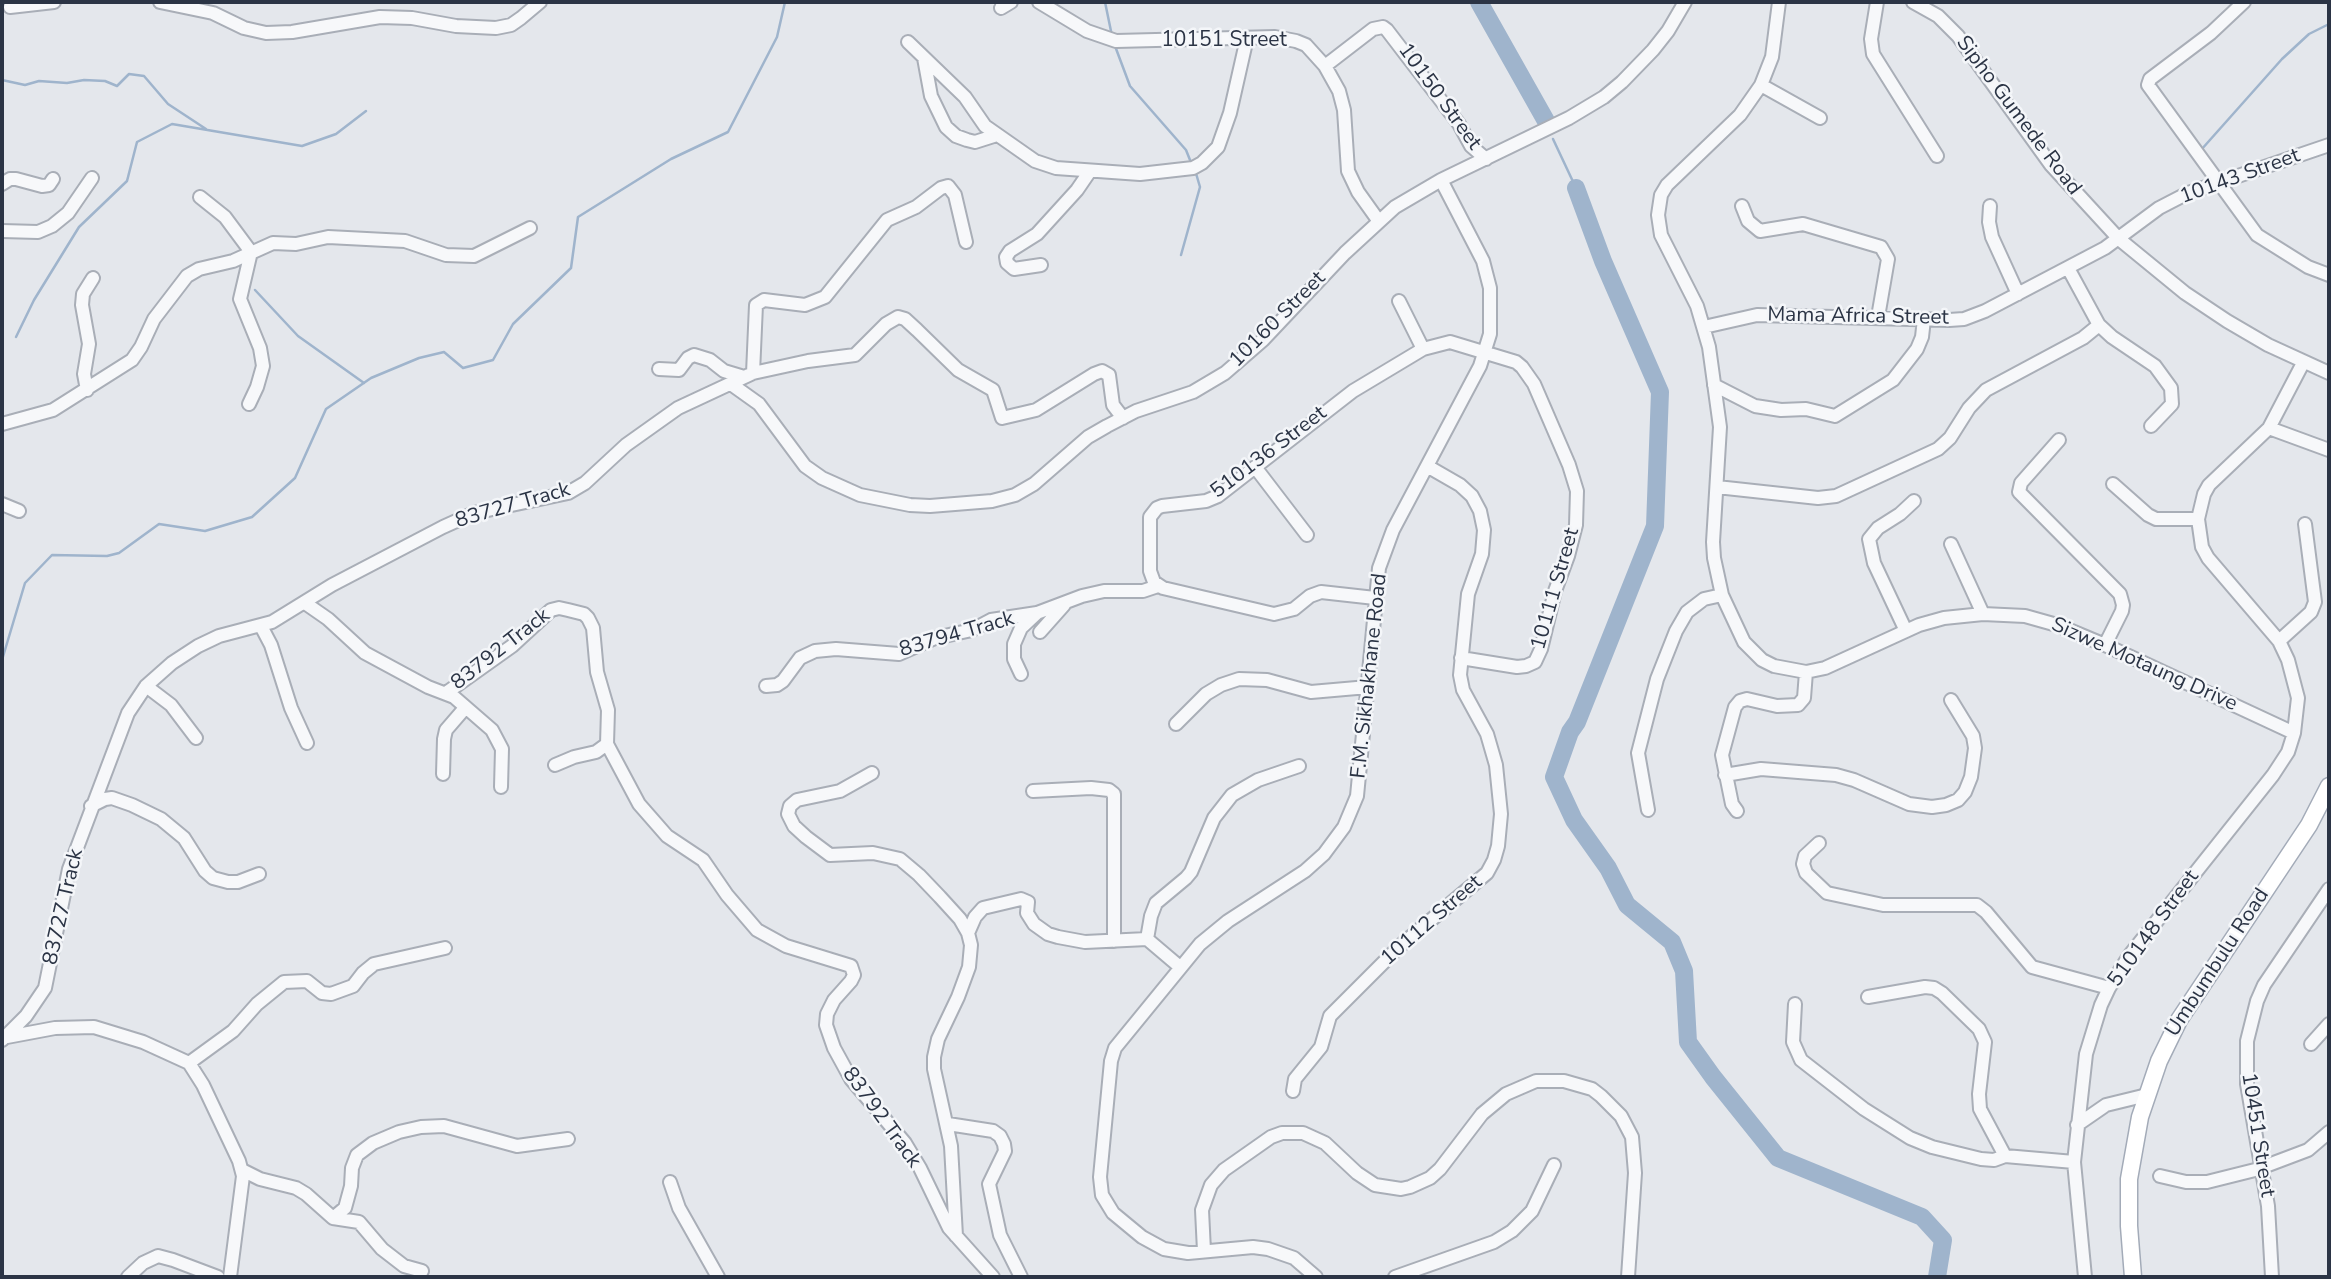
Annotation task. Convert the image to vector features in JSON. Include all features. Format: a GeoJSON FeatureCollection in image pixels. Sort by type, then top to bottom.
{"type":"FeatureCollection","features":[{"type":"Feature","properties":{"kind":"main road","name":"Umbumbulu Road"},"geometry":{"type":"LineString","coordinates":[[2133,1277],[2129,1179],[2147,1095],[2163,1052],[2208,973],[2309,825],[2329,786]]}},
{"type":"Feature","properties":{"kind":"street"},"geometry":{"type":"LineString","coordinates":[[11,6],[54,2]]}},
{"type":"Feature","properties":{"kind":"street"},"geometry":{"type":"LineString","coordinates":[[160,2],[214,13],[244,28],[265,33],[292,32],[380,17],[496,28],[511,25],[540,2]]}},
{"type":"Feature","properties":{"kind":"street","name":"10151 Street"},"geometry":{"type":"LineString","coordinates":[[1039,2],[1087,32],[1116,41],[1275,37],[1306,45],[1334,80],[1342,101],[1348,171],[1358,192],[1378,220]]}},
{"type":"Feature","properties":{"kind":"street","name":"10160 Street"},"geometry":{"type":"LineString","coordinates":[[731,384],[759,404],[799,459],[812,472],[860,495],[909,505],[930,506],[969,504],[1015,495],[1034,484],[1088,437],[1123,418],[1193,392],[1225,373],[1263,340],[1378,220],[1416,194],[1569,118],[1604,97],[1653,50],[1668,32],[1685,2]]}},
{"type":"Feature","properties":{"kind":"street","name":"Sizwe Motaung Drive"},"geometry":{"type":"LineString","coordinates":[[1779,2],[1772,57],[1761,85],[1740,115],[1667,185],[1658,206],[1661,235],[1693,298],[1709,346],[1720,427],[1713,542],[1716,574],[1737,630],[1752,651],[1774,666],[1806,672],[1825,668],[1906,631],[1944,618],[2008,614],[2042,620],[2105,645],[2294,733]]}},
{"type":"Feature","properties":{"kind":"street"},"geometry":{"type":"LineString","coordinates":[[1877,2],[1871,38],[1873,54],[1937,156]]}},
{"type":"Feature","properties":{"kind":"street","name":"Sipho Gumede Road"},"geometry":{"type":"LineString","coordinates":[[1913,2],[1932,6],[1958,36],[2051,166],[2119,239],[2185,293],[2268,345],[2329,373]]}},
{"type":"Feature","properties":{"kind":"street"},"geometry":{"type":"LineString","coordinates":[[2244,2],[2211,33],[2148,82],[2150,90],[2249,226],[2264,242],[2308,267],[2329,275]]}},
{"type":"Feature","properties":{"kind":"street","name":"10150 Street"},"geometry":{"type":"LineString","coordinates":[[1325,66],[1369,31],[1378,27],[1387,30],[1459,124],[1471,146],[1486,159]]}},
{"type":"Feature","properties":{"kind":"street"},"geometry":{"type":"LineString","coordinates":[[908,42],[965,97],[985,126],[1045,166],[1156,173],[1180,171],[1202,163],[1218,146],[1224,135],[1247,38]]}},
{"type":"Feature","properties":{"kind":"street"},"geometry":{"type":"LineString","coordinates":[[924,58],[931,96],[946,127],[956,136],[975,142],[997,135]]}},
{"type":"Feature","properties":{"kind":"street"},"geometry":{"type":"LineString","coordinates":[[1761,85],[1820,118]]}},
{"type":"Feature","properties":{"kind":"street","name":"10143 Street"},"geometry":{"type":"LineString","coordinates":[[2119,239],[2165,204],[2218,181],[2329,145]]}},
{"type":"Feature","properties":{"kind":"street"},"geometry":{"type":"LineString","coordinates":[[1041,265],[1014,270],[1007,263],[1006,257],[1010,251],[1037,234],[1077,190],[1090,170]]}},
{"type":"Feature","properties":{"kind":"street"},"geometry":{"type":"LineString","coordinates":[[2,184],[16,178],[42,186],[53,180]]}},
{"type":"Feature","properties":{"kind":"street"},"geometry":{"type":"LineString","coordinates":[[2,231],[37,232],[52,226],[68,213],[92,178]]}},
{"type":"Feature","properties":{"kind":"street","name":"F.M. Sikhakhane Road"},"geometry":{"type":"LineString","coordinates":[[1316,1277],[1293,1258],[1268,1249],[1253,1247],[1176,1252],[1142,1237],[1109,1208],[1102,1195],[1100,1177],[1113,1052],[1200,944],[1228,921],[1314,863],[1344,827],[1357,796],[1361,777],[1379,568],[1385,548],[1486,352],[1492,318],[1488,276],[1475,244],[1441,180]]}},
{"type":"Feature","properties":{"kind":"street"},"geometry":{"type":"LineString","coordinates":[[659,369],[679,370],[688,358],[694,355],[710,360],[724,371],[749,375],[756,305],[764,300],[804,305],[825,297],[887,220],[916,207],[942,188],[948,186],[955,195],[966,242]]}},
{"type":"Feature","properties":{"kind":"street"},"geometry":{"type":"LineString","coordinates":[[200,197],[225,217],[251,252],[240,299],[260,348],[263,366],[250,404]]}},
{"type":"Feature","properties":{"kind":"street"},"geometry":{"type":"LineString","coordinates":[[1742,206],[1748,221],[1760,231],[1803,224],[1881,247],[1888,259],[1878,317]]}},
{"type":"Feature","properties":{"kind":"street"},"geometry":{"type":"LineString","coordinates":[[1990,206],[1992,237],[2018,294]]}},
{"type":"Feature","properties":{"kind":"street"},"geometry":{"type":"LineString","coordinates":[[2,424],[53,410],[132,360],[141,348],[154,319],[192,272],[233,261],[273,243],[296,244],[320,237],[337,236],[405,241],[446,255],[474,256],[530,229]]}},
{"type":"Feature","properties":{"kind":"street","name":"Mama Africa Street"},"geometry":{"type":"LineString","coordinates":[[1704,327],[1757,315],[1964,319],[2018,294],[2119,239]]}},
{"type":"Feature","properties":{"kind":"street"},"geometry":{"type":"LineString","coordinates":[[2068,268],[2099,326],[2155,366],[2171,388],[2172,404],[2151,426]]}},
{"type":"Feature","properties":{"kind":"street"},"geometry":{"type":"LineString","coordinates":[[87,390],[84,374],[89,344],[82,305],[83,294],[93,278]]}},
{"type":"Feature","properties":{"kind":"street"},"geometry":{"type":"LineString","coordinates":[[1399,301],[1423,349]]}},
{"type":"Feature","properties":{"kind":"street","name":"83727 Track"},"geometry":{"type":"LineString","coordinates":[[4,1038],[32,1009],[45,988],[63,888],[91,806],[128,713],[146,686],[198,646],[219,636],[261,626],[284,616],[332,585],[474,513],[513,503],[559,496],[574,490],[626,445],[678,408],[749,375],[808,361],[855,355],[895,318],[901,317],[958,370],[993,390],[1002,418],[1036,410],[1102,371],[1109,375],[1113,405],[1123,418]]}},
{"type":"Feature","properties":{"kind":"street"},"geometry":{"type":"LineString","coordinates":[[1714,385],[1755,407],[1806,409],[1835,415],[1893,380],[1917,349],[1922,337],[1924,319]]}},
{"type":"Feature","properties":{"kind":"street"},"geometry":{"type":"LineString","coordinates":[[1717,487],[1818,498],[1836,496],[1938,449],[1950,438],[1969,408],[1986,390],[2083,338],[2099,326]]}},
{"type":"Feature","properties":{"kind":"street","name":"510136 Street"},"geometry":{"type":"LineString","coordinates":[[1158,586],[1150,571],[1150,526],[1153,512],[1162,506],[1211,499],[1353,391],[1423,349],[1450,342],[1486,352]]}},
{"type":"Feature","properties":{"kind":"street","name":"10111 Street"},"geometry":{"type":"LineString","coordinates":[[1461,658],[1517,667],[1535,662],[1576,525],[1577,491],[1574,478],[1534,384],[1516,362],[1486,352]]}},
{"type":"Feature","properties":{"kind":"street"},"geometry":{"type":"LineString","coordinates":[[2294,733],[2297,713],[2293,670],[2279,641],[2208,558],[2202,547],[2198,519],[2204,494],[2216,477],[2269,428],[2303,363]]}},
{"type":"Feature","properties":{"kind":"street"},"geometry":{"type":"LineString","coordinates":[[2269,428],[2329,450]]}},
{"type":"Feature","properties":{"kind":"street"},"geometry":{"type":"LineString","coordinates":[[2059,440],[2021,483],[2019,492],[2119,594],[2122,611],[2105,645]]}},
{"type":"Feature","properties":{"kind":"street"},"geometry":{"type":"LineString","coordinates":[[1255,467],[1307,535]]}},
{"type":"Feature","properties":{"kind":"street","name":"10112 Street"},"geometry":{"type":"LineString","coordinates":[[1293,1091],[1295,1079],[1321,1047],[1329,1020],[1335,1011],[1400,946],[1480,880],[1494,860],[1501,814],[1496,765],[1487,734],[1463,690],[1460,675],[1469,586],[1482,554],[1484,530],[1480,511],[1472,496],[1460,485],[1427,467]]}},
{"type":"Feature","properties":{"kind":"street"},"geometry":{"type":"LineString","coordinates":[[2113,484],[2156,519],[2198,519]]}},
{"type":"Feature","properties":{"kind":"street"},"geometry":{"type":"LineString","coordinates":[[1906,631],[1874,563],[1869,539],[1878,528],[1914,501]]}},
{"type":"Feature","properties":{"kind":"street"},"geometry":{"type":"LineString","coordinates":[[2,504],[19,511]]}},
{"type":"Feature","properties":{"kind":"street"},"geometry":{"type":"LineString","coordinates":[[2279,641],[2311,612],[2315,602],[2305,524]]}},
{"type":"Feature","properties":{"kind":"street"},"geometry":{"type":"LineString","coordinates":[[1951,544],[1983,614]]}},
{"type":"Feature","properties":{"kind":"street"},"geometry":{"type":"LineString","coordinates":[[1158,586],[1274,614],[1294,609],[1310,596],[1321,592],[1375,598]]}},
{"type":"Feature","properties":{"kind":"street","name":"83794 Track"},"geometry":{"type":"LineString","coordinates":[[765,686],[777,685],[783,681],[800,658],[815,651],[836,649],[899,654],[935,638],[972,629],[992,620],[1037,613],[1104,591],[1143,591],[1158,586]]}},
{"type":"Feature","properties":{"kind":"street"},"geometry":{"type":"LineString","coordinates":[[1648,810],[1638,753],[1657,679],[1676,631],[1687,612],[1704,599],[1722,595]]}},
{"type":"Feature","properties":{"kind":"street"},"geometry":{"type":"LineString","coordinates":[[1040,632],[1067,602]]}},
{"type":"Feature","properties":{"kind":"street","name":"83792 Track"},"geometry":{"type":"LineString","coordinates":[[305,603],[373,659],[428,687],[446,693],[512,646],[551,610],[558,608],[584,614],[593,628],[597,672],[608,710],[607,744],[639,804],[667,836],[703,860],[717,882],[753,926],[786,946],[851,966],[851,981],[834,1000],[826,1019],[834,1048],[851,1079],[905,1143],[944,1220],[993,1277]]}},
{"type":"Feature","properties":{"kind":"street"},"geometry":{"type":"LineString","coordinates":[[1021,674],[1014,659],[1014,644],[1021,628],[1037,613]]}},
{"type":"Feature","properties":{"kind":"street"},"geometry":{"type":"LineString","coordinates":[[261,626],[307,743]]}},
{"type":"Feature","properties":{"kind":"street"},"geometry":{"type":"LineString","coordinates":[[1737,811],[1732,804],[1725,775],[1723,750],[1737,703],[1747,699],[1777,706],[1798,705],[1804,698],[1806,672]]}},
{"type":"Feature","properties":{"kind":"street"},"geometry":{"type":"LineString","coordinates":[[1176,724],[1206,694],[1221,685],[1239,680],[1267,680],[1311,692],[1368,687]]}},
{"type":"Feature","properties":{"kind":"street"},"geometry":{"type":"LineString","coordinates":[[146,686],[171,705],[196,738]]}},
{"type":"Feature","properties":{"kind":"street"},"geometry":{"type":"LineString","coordinates":[[446,693],[492,730],[498,738],[503,757],[501,787]]}},
{"type":"Feature","properties":{"kind":"street"},"geometry":{"type":"LineString","coordinates":[[1725,775],[1761,769],[1836,775],[1922,807],[1946,805],[1958,800],[1965,792],[1971,777],[1975,748],[1973,736],[1951,700]]}},
{"type":"Feature","properties":{"kind":"street"},"geometry":{"type":"LineString","coordinates":[[443,775],[446,730],[465,708]]}},
{"type":"Feature","properties":{"kind":"street","name":"510148 Street"},"geometry":{"type":"LineString","coordinates":[[2085,1277],[2074,1162],[2077,1125],[2086,1054],[2109,988],[2141,940],[2273,775],[2288,752],[2294,733]]}},
{"type":"Feature","properties":{"kind":"street"},"geometry":{"type":"LineString","coordinates":[[555,765],[596,751],[607,744]]}},
{"type":"Feature","properties":{"kind":"street"},"geometry":{"type":"LineString","coordinates":[[1147,939],[1156,902],[1182,883],[1191,872],[1214,818],[1232,795],[1258,780],[1299,766]]}},
{"type":"Feature","properties":{"kind":"street"},"geometry":{"type":"LineString","coordinates":[[872,773],[840,791],[797,800],[788,810],[789,818],[806,837],[830,855],[873,853],[900,859],[940,897],[960,919],[968,933],[971,945],[968,967],[935,1048],[934,1069],[951,1146],[956,1236]]}},
{"type":"Feature","properties":{"kind":"street"},"geometry":{"type":"LineString","coordinates":[[1033,791],[1091,788],[1109,790],[1114,794],[1114,941]]}},
{"type":"Feature","properties":{"kind":"street"},"geometry":{"type":"LineString","coordinates":[[91,806],[112,798],[161,819],[184,838],[199,863],[213,877],[238,882],[259,874]]}},
{"type":"Feature","properties":{"kind":"street"},"geometry":{"type":"LineString","coordinates":[[1819,843],[1810,850],[1803,864],[1806,873],[1827,893],[1883,905],[1977,905],[2032,967],[2109,988]]}},
{"type":"Feature","properties":{"kind":"street","name":"10451 Street"},"geometry":{"type":"LineString","coordinates":[[2272,1277],[2272,1238],[2263,1168],[2247,1084],[2246,1054],[2257,1001],[2269,978],[2329,889]]}},
{"type":"Feature","properties":{"kind":"street"},"geometry":{"type":"LineString","coordinates":[[968,933],[975,917],[983,908],[1025,899],[1031,920],[1048,934],[1085,942],[1147,939],[1180,967]]}},
{"type":"Feature","properties":{"kind":"street"},"geometry":{"type":"LineString","coordinates":[[189,1063],[233,1031],[257,1004],[284,982],[307,981],[321,993],[331,994],[353,986],[374,964],[445,948]]}},
{"type":"Feature","properties":{"kind":"street"},"geometry":{"type":"LineString","coordinates":[[1868,997],[1925,987],[1934,988],[1979,1029],[1985,1042],[1979,1094],[1980,1109],[2005,1156]]}},
{"type":"Feature","properties":{"kind":"street"},"geometry":{"type":"LineString","coordinates":[[1795,1004],[1793,1042],[1797,1054],[1807,1066],[1864,1109],[1910,1138],[1931,1147],[1981,1159],[1994,1160],[2005,1156],[2074,1162]]}},
{"type":"Feature","properties":{"kind":"street"},"geometry":{"type":"LineString","coordinates":[[2311,1044],[2329,1024]]}},
{"type":"Feature","properties":{"kind":"street"},"geometry":{"type":"LineString","coordinates":[[4,1038],[55,1028],[93,1027],[143,1042],[189,1063],[203,1084],[242,1170],[244,1182],[230,1277]]}},
{"type":"Feature","properties":{"kind":"street"},"geometry":{"type":"LineString","coordinates":[[1204,1251],[1202,1210],[1211,1185],[1224,1170],[1271,1137],[1282,1133],[1303,1133],[1325,1143],[1357,1173],[1375,1185],[1401,1189],[1430,1178],[1440,1170],[1482,1114],[1506,1094],[1536,1082],[1564,1082],[1592,1089],[1601,1096],[1621,1116],[1632,1137],[1635,1172],[1628,1277]]}},
{"type":"Feature","properties":{"kind":"street"},"geometry":{"type":"LineString","coordinates":[[2077,1125],[2106,1105],[2147,1095]]}},
{"type":"Feature","properties":{"kind":"street"},"geometry":{"type":"LineString","coordinates":[[948,1124],[993,1131],[1000,1136],[1004,1144],[1005,1151],[989,1184],[1000,1236],[1021,1277]]}},
{"type":"Feature","properties":{"kind":"street"},"geometry":{"type":"LineString","coordinates":[[333,1218],[345,1208],[357,1155],[373,1143],[399,1132],[421,1126],[444,1126],[517,1146],[568,1139]]}},
{"type":"Feature","properties":{"kind":"street"},"geometry":{"type":"LineString","coordinates":[[2161,1176],[2186,1182],[2207,1182],[2263,1168],[2308,1150],[2329,1132]]}},
{"type":"Feature","properties":{"kind":"street"},"geometry":{"type":"LineString","coordinates":[[1395,1277],[1493,1242],[1512,1231],[1532,1211],[1554,1165]]}},
{"type":"Feature","properties":{"kind":"street"},"geometry":{"type":"LineString","coordinates":[[242,1170],[296,1188],[333,1218],[359,1222],[382,1249],[404,1266],[422,1271]]}},
{"type":"Feature","properties":{"kind":"street"},"geometry":{"type":"LineString","coordinates":[[670,1182],[679,1208],[718,1277]]}},
{"type":"Feature","properties":{"kind":"street"},"geometry":{"type":"LineString","coordinates":[[128,1277],[144,1263],[158,1256],[218,1277]]}},
{"type":"Feature","properties":{"kind":"waterway"},"geometry":{"type":"LineString","coordinates":[[2,660],[25,583],[52,555],[107,556],[119,553],[159,524],[205,531],[252,517],[295,478],[326,409],[371,378],[419,358],[444,352],[463,368],[493,360],[513,324],[571,268],[578,217],[671,159],[728,132],[777,37],[785,2]]}},
{"type":"Feature","properties":{"kind":"waterway"},"geometry":{"type":"LineString","coordinates":[[1105,2],[1112,36]]}},
{"type":"Feature","properties":{"kind":"waterway"},"geometry":{"type":"LineString","coordinates":[[1479,2],[1546,121]]}},
{"type":"Feature","properties":{"kind":"waterway"},"geometry":{"type":"LineString","coordinates":[[2201,150],[2282,59],[2309,34],[2329,24]]}},
{"type":"Feature","properties":{"kind":"waterway"},"geometry":{"type":"LineString","coordinates":[[1115,46],[1130,86],[1186,150],[1192,165]]}},
{"type":"Feature","properties":{"kind":"waterway"},"geometry":{"type":"LineString","coordinates":[[2,80],[25,85],[39,81],[105,81],[117,86],[129,74],[144,76],[168,104],[206,129]]}},
{"type":"Feature","properties":{"kind":"waterway"},"geometry":{"type":"LineString","coordinates":[[16,337],[34,300],[79,227],[127,181],[137,142],[172,124],[302,146],[336,134],[366,111]]}},
{"type":"Feature","properties":{"kind":"waterway"},"geometry":{"type":"LineString","coordinates":[[1553,139],[1576,188]]}},
{"type":"Feature","properties":{"kind":"waterway"},"geometry":{"type":"LineString","coordinates":[[1181,255],[1200,187],[1195,170]]}},
{"type":"Feature","properties":{"kind":"waterway"},"geometry":{"type":"LineString","coordinates":[[1576,188],[1603,261],[1660,392],[1655,526],[1554,777],[1574,820],[1608,868],[1627,905],[1672,942],[1684,971],[1688,1042],[1713,1077],[1778,1158],[1922,1217],[1943,1240],[1937,1277]]}},
{"type":"Feature","properties":{"kind":"waterway"},"geometry":{"type":"LineString","coordinates":[[255,290],[298,336],[364,383]]}}]}
